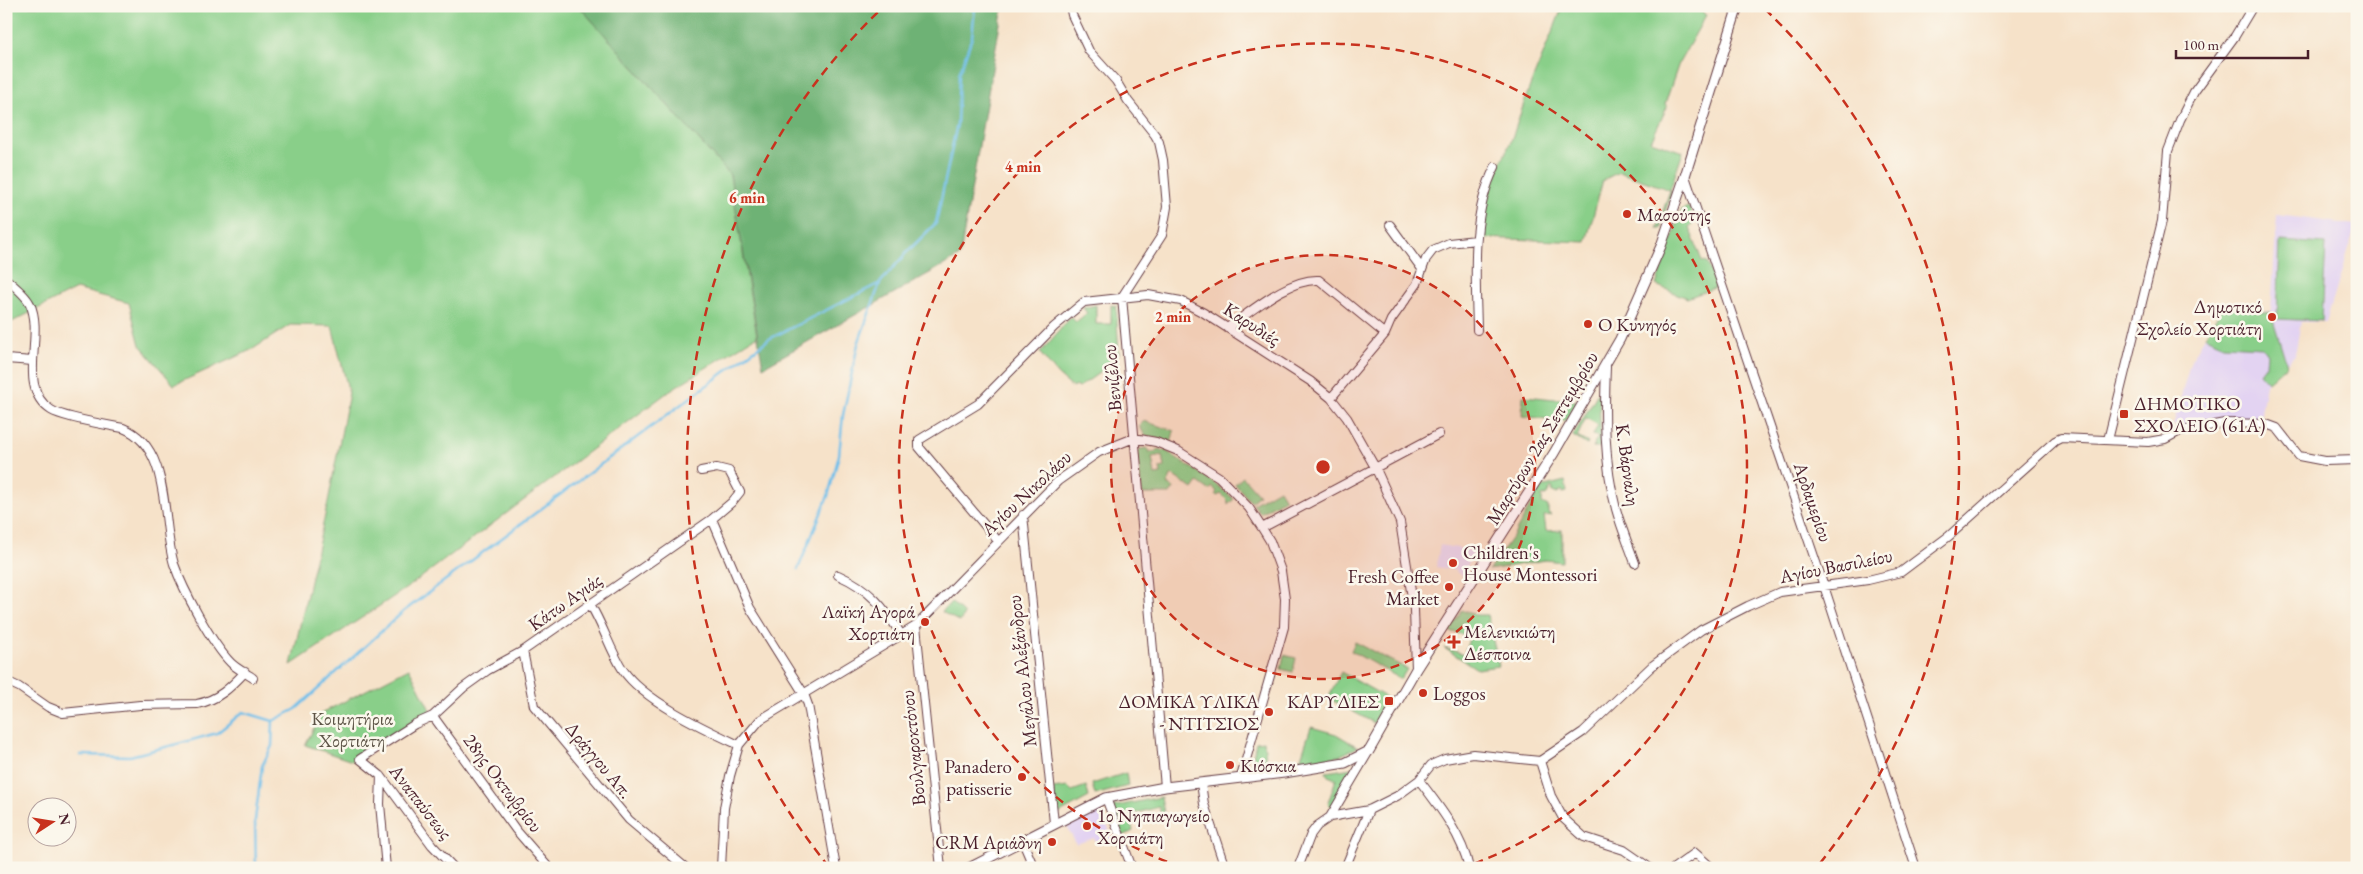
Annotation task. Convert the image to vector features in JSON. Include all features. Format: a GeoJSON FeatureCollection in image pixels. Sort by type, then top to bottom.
{"type":"FeatureCollection","features":[{"type":"Feature","properties":{"kind":"street"},"geometry":{"type":"LineString","coordinates":[[1070,6],[1084,41],[1095,60],[1116,81],[1128,101],[1159,142],[1163,160],[1167,207],[1162,235],[1122,297]]}},
{"type":"Feature","properties":{"kind":"street","name":"Μαρτύρων 2ας Σεπτεμβρίου"},"geometry":{"type":"LineString","coordinates":[[1369,751],[1416,669],[1549,461],[1606,367],[1650,273],[1685,176],[1738,6]]}},
{"type":"Feature","properties":{"kind":"street"},"geometry":{"type":"LineString","coordinates":[[2108,440],[2162,221],[2168,151],[2180,120],[2194,92],[2240,30],[2253,6]]}},
{"type":"Feature","properties":{"kind":"street"},"geometry":{"type":"LineString","coordinates":[[1477,330],[1476,240],[1485,187],[1495,167]]}},
{"type":"Feature","properties":{"kind":"street","name":"Αρδαμερίου"},"geometry":{"type":"LineString","coordinates":[[1685,176],[1824,586],[1916,868]]}},
{"type":"Feature","properties":{"kind":"street"},"geometry":{"type":"LineString","coordinates":[[1390,224],[1422,269]]}},
{"type":"Feature","properties":{"kind":"street"},"geometry":{"type":"LineString","coordinates":[[1331,398],[1385,334],[1391,320],[1417,284],[1422,269],[1433,250],[1449,242],[1476,240]]}},
{"type":"Feature","properties":{"kind":"street"},"geometry":{"type":"LineString","coordinates":[[6,279],[30,303],[34,321],[33,361],[38,395],[52,411],[129,431],[145,444],[152,454],[157,467],[171,548],[178,573],[210,635],[231,664],[253,678]]}},
{"type":"Feature","properties":{"kind":"street"},"geometry":{"type":"LineString","coordinates":[[1227,328],[1296,283],[1319,280],[1385,334]]}},
{"type":"Feature","properties":{"kind":"street","name":"Καρυδιές"},"geometry":{"type":"LineString","coordinates":[[998,542],[919,448],[919,440],[978,404],[1054,327],[1084,302],[1148,295],[1181,300],[1310,381],[1331,398],[1347,418],[1376,469],[1400,522],[1414,610],[1416,669]]}},
{"type":"Feature","properties":{"kind":"street","name":"Βενιζέλου"},"geometry":{"type":"LineString","coordinates":[[1122,297],[1165,787]]}},
{"type":"Feature","properties":{"kind":"street"},"geometry":{"type":"LineString","coordinates":[[6,358],[33,361]]}},
{"type":"Feature","properties":{"kind":"street","name":"Κ. Βάρναλη"},"geometry":{"type":"LineString","coordinates":[[1606,367],[1606,449],[1610,481],[1617,511],[1635,564]]}},
{"type":"Feature","properties":{"kind":"street","name":"Αγίου Βασιλείου"},"geometry":{"type":"LineString","coordinates":[[1540,760],[1583,732],[1652,666],[1702,630],[1780,592],[1868,580],[1900,572],[1949,536],[2055,441],[2061,438],[2148,442],[2165,439],[2180,431],[2226,423],[2266,424],[2277,428],[2298,456],[2325,461],[2357,460]]}},
{"type":"Feature","properties":{"kind":"street"},"geometry":{"type":"LineString","coordinates":[[1262,528],[1439,434]]}},
{"type":"Feature","properties":{"kind":"street"},"geometry":{"type":"LineString","coordinates":[[1134,438],[1156,442],[1178,451],[1219,477],[1249,508],[1270,541],[1281,571],[1285,618],[1241,777]]}},
{"type":"Feature","properties":{"kind":"street","name":"Αγίου Νικολάου"},"geometry":{"type":"LineString","coordinates":[[721,868],[724,808],[730,776],[739,745],[760,720],[916,626],[1058,481],[1082,462],[1112,445],[1134,438]]}},
{"type":"Feature","properties":{"kind":"street","name":"Κάτω Αγιάς"},"geometry":{"type":"LineString","coordinates":[[360,760],[415,724],[433,716],[463,688],[488,670],[523,651],[712,519],[732,502],[740,492],[729,471],[717,468],[701,471]]}},
{"type":"Feature","properties":{"kind":"street","name":"Μεγάλου Αλεξάνδρου"},"geometry":{"type":"LineString","coordinates":[[1023,515],[1054,823]]}},
{"type":"Feature","properties":{"kind":"street"},"geometry":{"type":"LineString","coordinates":[[712,519],[750,608],[804,694],[808,704],[836,868]]}},
{"type":"Feature","properties":{"kind":"street"},"geometry":{"type":"LineString","coordinates":[[838,575],[855,582],[885,608],[902,636]]}},
{"type":"Feature","properties":{"kind":"street"},"geometry":{"type":"LineString","coordinates":[[590,604],[601,622],[623,670],[637,686],[683,718],[739,745]]}},
{"type":"Feature","properties":{"kind":"street","name":"Βουλγαροκτόνου"},"geometry":{"type":"LineString","coordinates":[[916,626],[942,868]]}},
{"type":"Feature","properties":{"kind":"street","name":"Δράγγου Απ."},"geometry":{"type":"LineString","coordinates":[[523,651],[534,706],[628,820],[686,868]]}},
{"type":"Feature","properties":{"kind":"street"},"geometry":{"type":"LineString","coordinates":[[6,681],[19,687],[58,712],[74,713],[115,708],[208,702],[231,688],[245,672]]}},
{"type":"Feature","properties":{"kind":"street","name":"28ης Οκτωβρίου"},"geometry":{"type":"LineString","coordinates":[[433,716],[516,830],[549,868]]}},
{"type":"Feature","properties":{"kind":"street"},"geometry":{"type":"LineString","coordinates":[[968,868],[1106,798],[1165,787],[1284,773],[1345,763],[1369,751]]}},
{"type":"Feature","properties":{"kind":"street"},"geometry":{"type":"LineString","coordinates":[[1330,817],[1369,751]]}},
{"type":"Feature","properties":{"kind":"street"},"geometry":{"type":"LineString","coordinates":[[1298,868],[1316,826],[1330,817],[1368,810],[1397,796],[1419,780],[1431,765],[1445,759],[1473,754],[1540,760],[1551,796],[1563,818],[1584,837],[1624,850],[1650,868]]}},
{"type":"Feature","properties":{"kind":"street","name":"Αναπαύσεως"},"geometry":{"type":"LineString","coordinates":[[360,760],[381,776],[422,832],[454,868]]}},
{"type":"Feature","properties":{"kind":"street"},"geometry":{"type":"LineString","coordinates":[[381,776],[380,804],[386,868]]}},
{"type":"Feature","properties":{"kind":"street"},"geometry":{"type":"LineString","coordinates":[[1419,780],[1454,830],[1466,856],[1469,868]]}},
{"type":"Feature","properties":{"kind":"street"},"geometry":{"type":"LineString","coordinates":[[1201,783],[1204,804],[1225,868]]}},
{"type":"Feature","properties":{"kind":"street"},"geometry":{"type":"LineString","coordinates":[[1106,798],[1132,868]]}},
{"type":"Feature","properties":{"kind":"street"},"geometry":{"type":"LineString","coordinates":[[1345,868],[1368,810]]}},
{"type":"Feature","properties":{"kind":"street"},"geometry":{"type":"LineString","coordinates":[[1022,840],[1034,868]]}},
{"type":"Feature","properties":{"kind":"street"},"geometry":{"type":"LineString","coordinates":[[1674,868],[1695,853],[1712,868]]}},
{"type":"Feature","properties":{"kind":"street"},"geometry":{"type":"LineString","coordinates":[[1750,868],[1756,868]]}},
{"type":"Feature","properties":{"kind":"shaded area","name":"Δημοτικό Σχολείο Χορτιάτη"},"geometry":{"type":"Polygon","coordinates":[[[2277,215],[2356,225],[2326,322],[2301,322],[2295,355],[2266,384],[2260,419],[2222,418],[2173,426],[2191,360],[2223,306],[2271,312],[2277,215]]]}},
{"type":"Feature","properties":{"kind":"shaded area","name":"Children's House Montessori"},"geometry":{"type":"Polygon","coordinates":[[[1440,545],[1475,551],[1462,576],[1454,570],[1436,567],[1440,545]]]}},
{"type":"Feature","properties":{"kind":"shaded area","name":"1ο Νηπιαγωγείο Χορτιάτη"},"geometry":{"type":"Polygon","coordinates":[[[1101,810],[1113,840],[1097,845],[1094,838],[1076,844],[1066,824],[1081,820],[1101,810]]]}},
{"type":"Feature","properties":{"kind":"green space"},"geometry":{"type":"Polygon","coordinates":[[[6,6],[579,6],[730,175],[757,336],[672,389],[411,585],[291,665],[328,502],[349,393],[332,326],[290,325],[253,349],[174,385],[140,345],[129,303],[76,289],[6,325],[6,6]]]}},
{"type":"Feature","properties":{"kind":"green space"},"geometry":{"type":"Polygon","coordinates":[[[579,6],[1003,6],[960,256],[763,367],[730,175],[579,6]]]}},
{"type":"Feature","properties":{"kind":"green space"},"geometry":{"type":"Polygon","coordinates":[[[1563,6],[1693,6],[1706,15],[1679,63],[1665,104],[1667,107],[1651,141],[1683,152],[1670,190],[1619,172],[1603,180],[1586,242],[1482,238],[1488,191],[1511,141],[1530,86],[1563,6]]]}},
{"type":"Feature","properties":{"kind":"green space"},"geometry":{"type":"Polygon","coordinates":[[[1670,190],[1672,191],[1660,226],[1662,226],[1661,229],[1657,229],[1670,190]]]}},
{"type":"Feature","properties":{"kind":"green space"},"geometry":{"type":"Polygon","coordinates":[[[1689,207],[1696,221],[1689,227],[1702,261],[1707,262],[1717,287],[1687,298],[1656,285],[1682,209],[1689,207]]]}},
{"type":"Feature","properties":{"kind":"green space"},"geometry":{"type":"Polygon","coordinates":[[[2280,241],[2326,244],[2322,321],[2277,319],[2280,241]]]}},
{"type":"Feature","properties":{"kind":"green space"},"geometry":{"type":"Polygon","coordinates":[[[1096,305],[1096,324],[1111,324],[1111,305],[1116,306],[1119,354],[1099,373],[1078,388],[1075,386],[1073,388],[1058,375],[1040,353],[1071,317],[1076,322],[1087,313],[1083,308],[1096,305]]]}},
{"type":"Feature","properties":{"kind":"green space"},"geometry":{"type":"Polygon","coordinates":[[[2223,306],[2271,313],[2287,365],[2268,382],[2260,373],[2266,365],[2267,354],[2262,347],[2223,345],[2205,336],[2223,306]]]}},
{"type":"Feature","properties":{"kind":"green space"},"geometry":{"type":"Polygon","coordinates":[[[1599,391],[1601,447],[1592,448],[1598,437],[1593,435],[1598,425],[1586,418],[1577,437],[1588,443],[1587,445],[1573,436],[1599,391]]]}},
{"type":"Feature","properties":{"kind":"green space"},"geometry":{"type":"Polygon","coordinates":[[[1523,396],[1577,401],[1565,421],[1522,416],[1523,396]]]}},
{"type":"Feature","properties":{"kind":"green space"},"geometry":{"type":"Polygon","coordinates":[[[1144,421],[1174,431],[1171,443],[1145,435],[1139,426],[1144,421]]]}},
{"type":"Feature","properties":{"kind":"green space"},"geometry":{"type":"Polygon","coordinates":[[[1147,448],[1149,452],[1156,452],[1158,449],[1166,451],[1216,484],[1234,499],[1228,505],[1228,501],[1221,494],[1217,496],[1215,494],[1217,492],[1213,487],[1209,490],[1198,482],[1193,489],[1172,475],[1167,484],[1174,488],[1170,494],[1142,494],[1137,452],[1140,449],[1147,448]],[[1162,455],[1152,457],[1155,475],[1161,474],[1160,468],[1164,467],[1162,455]]]}},
{"type":"Feature","properties":{"kind":"green space"},"geometry":{"type":"Polygon","coordinates":[[[1243,477],[1259,495],[1251,502],[1235,484],[1243,477]]]}},
{"type":"Feature","properties":{"kind":"green space"},"geometry":{"type":"Polygon","coordinates":[[[1565,481],[1567,492],[1563,493],[1562,490],[1557,494],[1551,491],[1553,488],[1551,487],[1547,495],[1542,496],[1542,503],[1548,506],[1548,513],[1551,515],[1544,516],[1546,531],[1562,530],[1562,562],[1545,560],[1489,570],[1513,536],[1541,487],[1565,481]]]}},
{"type":"Feature","properties":{"kind":"green space"},"geometry":{"type":"Polygon","coordinates":[[[1279,489],[1285,499],[1260,513],[1253,504],[1279,489]]]}},
{"type":"Feature","properties":{"kind":"green space"},"geometry":{"type":"Polygon","coordinates":[[[951,602],[964,614],[960,622],[942,612],[951,602]]]}},
{"type":"Feature","properties":{"kind":"green space"},"geometry":{"type":"Polygon","coordinates":[[[1462,610],[1475,615],[1487,615],[1499,666],[1477,669],[1444,648],[1464,654],[1470,636],[1448,631],[1462,610]]]}},
{"type":"Feature","properties":{"kind":"green space"},"geometry":{"type":"Polygon","coordinates":[[[1355,642],[1407,669],[1401,679],[1351,651],[1355,642]]]}},
{"type":"Feature","properties":{"kind":"green space"},"geometry":{"type":"Polygon","coordinates":[[[1284,655],[1296,658],[1293,672],[1281,669],[1284,655]]]}},
{"type":"Feature","properties":{"kind":"green space","name":"Κοιμητήρια Χορτιάτη"},"geometry":{"type":"Polygon","coordinates":[[[409,668],[431,712],[352,761],[305,745],[322,713],[409,668]]]}},
{"type":"Feature","properties":{"kind":"green space"},"geometry":{"type":"Polygon","coordinates":[[[1341,672],[1389,699],[1374,723],[1328,698],[1341,672]]]}},
{"type":"Feature","properties":{"kind":"green space"},"geometry":{"type":"Polygon","coordinates":[[[1311,727],[1336,734],[1358,747],[1339,756],[1296,765],[1296,759],[1301,758],[1311,727]]]}},
{"type":"Feature","properties":{"kind":"green space"},"geometry":{"type":"Polygon","coordinates":[[[1264,741],[1267,769],[1250,771],[1256,742],[1264,741]]]}},
{"type":"Feature","properties":{"kind":"green space"},"geometry":{"type":"Polygon","coordinates":[[[1353,768],[1332,807],[1328,803],[1336,779],[1328,776],[1326,772],[1353,768]]]}},
{"type":"Feature","properties":{"kind":"green space"},"geometry":{"type":"Polygon","coordinates":[[[1126,773],[1128,786],[1095,795],[1092,784],[1126,773]]]}},
{"type":"Feature","properties":{"kind":"green space"},"geometry":{"type":"Polygon","coordinates":[[[1086,786],[1089,797],[1058,814],[1053,789],[1068,787],[1072,791],[1086,786]]]}},
{"type":"Feature","properties":{"kind":"green space"},"geometry":{"type":"Polygon","coordinates":[[[1161,797],[1165,818],[1162,820],[1159,807],[1129,815],[1133,831],[1123,836],[1112,807],[1161,797]]]}},
{"type":"Feature","properties":{"kind":"waterway"},"geometry":{"type":"LineString","coordinates":[[798,569],[828,496],[839,455],[843,415],[858,344],[880,283],[936,223],[957,124],[959,74],[972,37],[975,6]]}},
{"type":"Feature","properties":{"kind":"waterway"},"geometry":{"type":"LineString","coordinates":[[256,868],[255,820],[262,766],[272,746],[273,721],[296,709],[404,611],[769,339],[880,283]]}},
{"type":"Feature","properties":{"kind":"waterway"},"geometry":{"type":"LineString","coordinates":[[80,755],[130,756],[181,743],[217,733],[243,712],[273,721]]}},
{"type":"Feature","properties":{"kind":"place","name":"Μασούτης"},"geometry":{"type":"Point","coordinates":[1627,214]}},
{"type":"Feature","properties":{"kind":"place","name":"Δημοτικό Σχολείο Χορτιάτη"},"geometry":{"type":"Point","coordinates":[2272,317]}},
{"type":"Feature","properties":{"kind":"place","name":"Ο Κυνηγός"},"geometry":{"type":"Point","coordinates":[1588,324]}},
{"type":"Feature","properties":{"kind":"place","name":"ΔΗΜΟΤΙΚΟ ΣΧΟΛΕΙΟ (61Α)"},"geometry":{"type":"Point","coordinates":[2124,414]}},
{"type":"Feature","properties":{"kind":"place","name":"Children's House Montessori"},"geometry":{"type":"Point","coordinates":[1453,563]}},
{"type":"Feature","properties":{"kind":"place","name":"Fresh Coffee Market"},"geometry":{"type":"Point","coordinates":[1449,587]}},
{"type":"Feature","properties":{"kind":"place","name":"Λαϊκή Αγορά Χορτιάτη"},"geometry":{"type":"Point","coordinates":[925,622]}},
{"type":"Feature","properties":{"kind":"place","name":"Μελενικιώτη Δέσποινα"},"geometry":{"type":"Point","coordinates":[1454,642]}},
{"type":"Feature","properties":{"kind":"place","name":"Loggos"},"geometry":{"type":"Point","coordinates":[1423,693]}},
{"type":"Feature","properties":{"kind":"place","name":"ΚΑΡΥΔΙΕΣ"},"geometry":{"type":"Point","coordinates":[1389,701]}},
{"type":"Feature","properties":{"kind":"place","name":"ΔΟΜΙΚΑ ΥΛΙΚΑ - ΝΤΙΤΣΙΟΣ"},"geometry":{"type":"Point","coordinates":[1269,712]}},
{"type":"Feature","properties":{"kind":"place","name":"Κιόσκια"},"geometry":{"type":"Point","coordinates":[1230,765]}},
{"type":"Feature","properties":{"kind":"place","name":"Panadero patisserie"},"geometry":{"type":"Point","coordinates":[1022,777]}},
{"type":"Feature","properties":{"kind":"place","name":"1ο Νηπιαγωγείο Χορτιάτη"},"geometry":{"type":"Point","coordinates":[1087,826]}},
{"type":"Feature","properties":{"kind":"place","name":"CRM Αριάδνη"},"geometry":{"type":"Point","coordinates":[1052,842]}}]}
